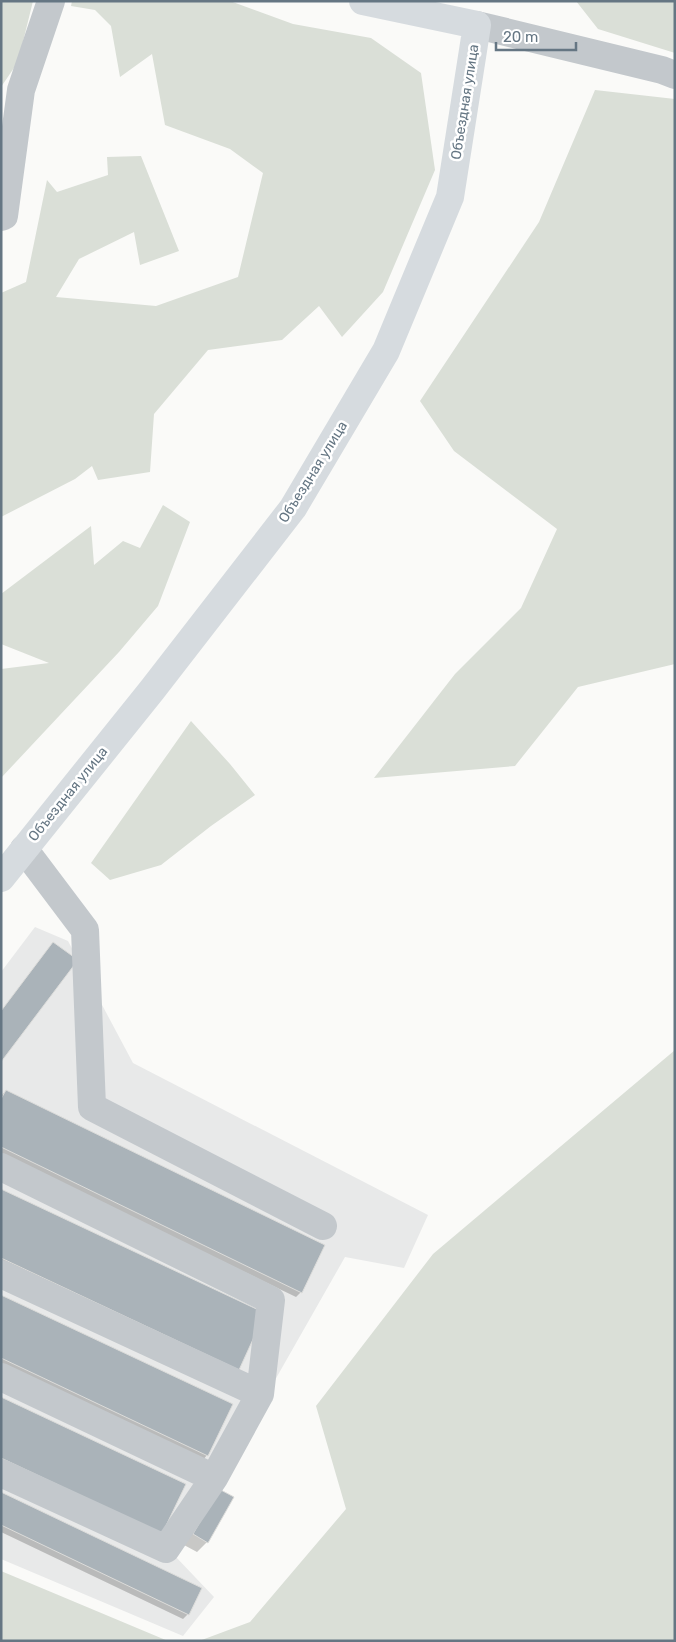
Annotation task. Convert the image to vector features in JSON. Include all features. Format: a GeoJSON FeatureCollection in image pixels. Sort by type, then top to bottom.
{"type":"FeatureCollection","features":[{"type":"Feature","properties":{"kind":"main road"},"geometry":{"type":"LineString","coordinates":[[363,1],[477,25]]}},
{"type":"Feature","properties":{"kind":"main road","name":"Объездная улица"},"geometry":{"type":"LineString","coordinates":[[1,878],[152,690],[293,508],[386,351],[450,197],[477,25]]}},
{"type":"Feature","properties":{"kind":"street"},"geometry":{"type":"LineString","coordinates":[[1,217],[4,216],[21,90],[51,1]]}},
{"type":"Feature","properties":{"kind":"street"},"geometry":{"type":"LineString","coordinates":[[477,25],[662,70],[675,75]]}},
{"type":"Feature","properties":{"kind":"street"},"geometry":{"type":"LineString","coordinates":[[1,114],[21,90]]}},
{"type":"Feature","properties":{"kind":"street"},"geometry":{"type":"LineString","coordinates":[[24,849],[85,930],[92,1107],[323,1226]]}},
{"type":"Feature","properties":{"kind":"street"},"geometry":{"type":"LineString","coordinates":[[1,1167],[270,1300],[260,1394],[214,1478],[166,1549],[1,1473]]}},
{"type":"Feature","properties":{"kind":"street"},"geometry":{"type":"LineString","coordinates":[[1,1274],[260,1394]]}},
{"type":"Feature","properties":{"kind":"street"},"geometry":{"type":"LineString","coordinates":[[1,1377],[214,1478]]}},
{"type":"Feature","properties":{"kind":"shaded area"},"geometry":{"type":"Polygon","coordinates":[[[1,1],[33,1],[18,62],[1,87],[1,1]]]}},
{"type":"Feature","properties":{"kind":"shaded area"},"geometry":{"type":"Polygon","coordinates":[[[72,1],[230,1],[293,24],[371,38],[421,73],[435,170],[383,292],[342,337],[319,306],[282,340],[208,350],[154,414],[150,472],[98,480],[92,466],[75,479],[1,517],[1,293],[26,282],[47,180],[57,192],[108,175],[107,157],[141,156],[179,251],[140,265],[134,232],[79,259],[56,297],[156,306],[238,277],[263,173],[230,149],[165,125],[152,54],[120,77],[111,26],[95,10],[71,6],[72,1]]]}},
{"type":"Feature","properties":{"kind":"shaded area"},"geometry":{"type":"Polygon","coordinates":[[[576,1],[675,1],[675,53],[598,29],[576,1]]]}},
{"type":"Feature","properties":{"kind":"shaded area"},"geometry":{"type":"Polygon","coordinates":[[[595,90],[675,99],[675,664],[578,687],[515,766],[374,778],[455,674],[521,608],[557,529],[454,451],[420,401],[539,222],[595,90]]]}},
{"type":"Feature","properties":{"kind":"shaded area"},"geometry":{"type":"Polygon","coordinates":[[[163,505],[190,522],[158,606],[119,652],[1,778],[1,669],[49,663],[1,644],[1,594],[91,526],[94,565],[123,541],[140,548],[163,505]]]}},
{"type":"Feature","properties":{"kind":"shaded area"},"geometry":{"type":"Polygon","coordinates":[[[191,721],[255,795],[161,865],[110,880],[91,863],[191,721]]]}},
{"type":"Feature","properties":{"kind":"shaded area"},"geometry":{"type":"Polygon","coordinates":[[[35,927],[68,941],[133,1063],[428,1215],[404,1268],[345,1257],[175,1556],[214,1597],[183,1636],[1,1559],[1,972],[35,927]]]}},
{"type":"Feature","properties":{"kind":"shaded area"},"geometry":{"type":"Polygon","coordinates":[[[675,1050],[675,1641],[199,1641],[250,1622],[346,1509],[316,1406],[433,1254],[675,1050]]]}},
{"type":"Feature","properties":{"kind":"shaded area"},"geometry":{"type":"Polygon","coordinates":[[[1,1571],[168,1641],[1,1641],[1,1571]]]}},
{"type":"Feature","properties":{"kind":"building"},"geometry":{"type":"Polygon","coordinates":[[[53,942],[78,960],[1,1062],[1,1011],[53,942]]]}},
{"type":"Feature","properties":{"kind":"building"},"geometry":{"type":"Polygon","coordinates":[[[6,1090],[325,1245],[302,1293],[1,1147],[1,1099],[6,1090]]]}},
{"type":"Feature","properties":{"kind":"building"},"geometry":{"type":"Polygon","coordinates":[[[1,1189],[265,1313],[239,1370],[1,1258],[1,1189]]]}},
{"type":"Feature","properties":{"kind":"building"},"geometry":{"type":"Polygon","coordinates":[[[1,1295],[233,1404],[208,1456],[1,1358],[1,1295]]]}},
{"type":"Feature","properties":{"kind":"building"},"geometry":{"type":"Polygon","coordinates":[[[1,1397],[186,1484],[162,1534],[1,1458],[1,1397]]]}},
{"type":"Feature","properties":{"kind":"building"},"geometry":{"type":"Polygon","coordinates":[[[219,1489],[234,1497],[208,1543],[193,1534],[219,1489]]]}},
{"type":"Feature","properties":{"kind":"building"},"geometry":{"type":"Polygon","coordinates":[[[1,1492],[202,1588],[189,1615],[1,1525],[1,1492]]]}}]}
